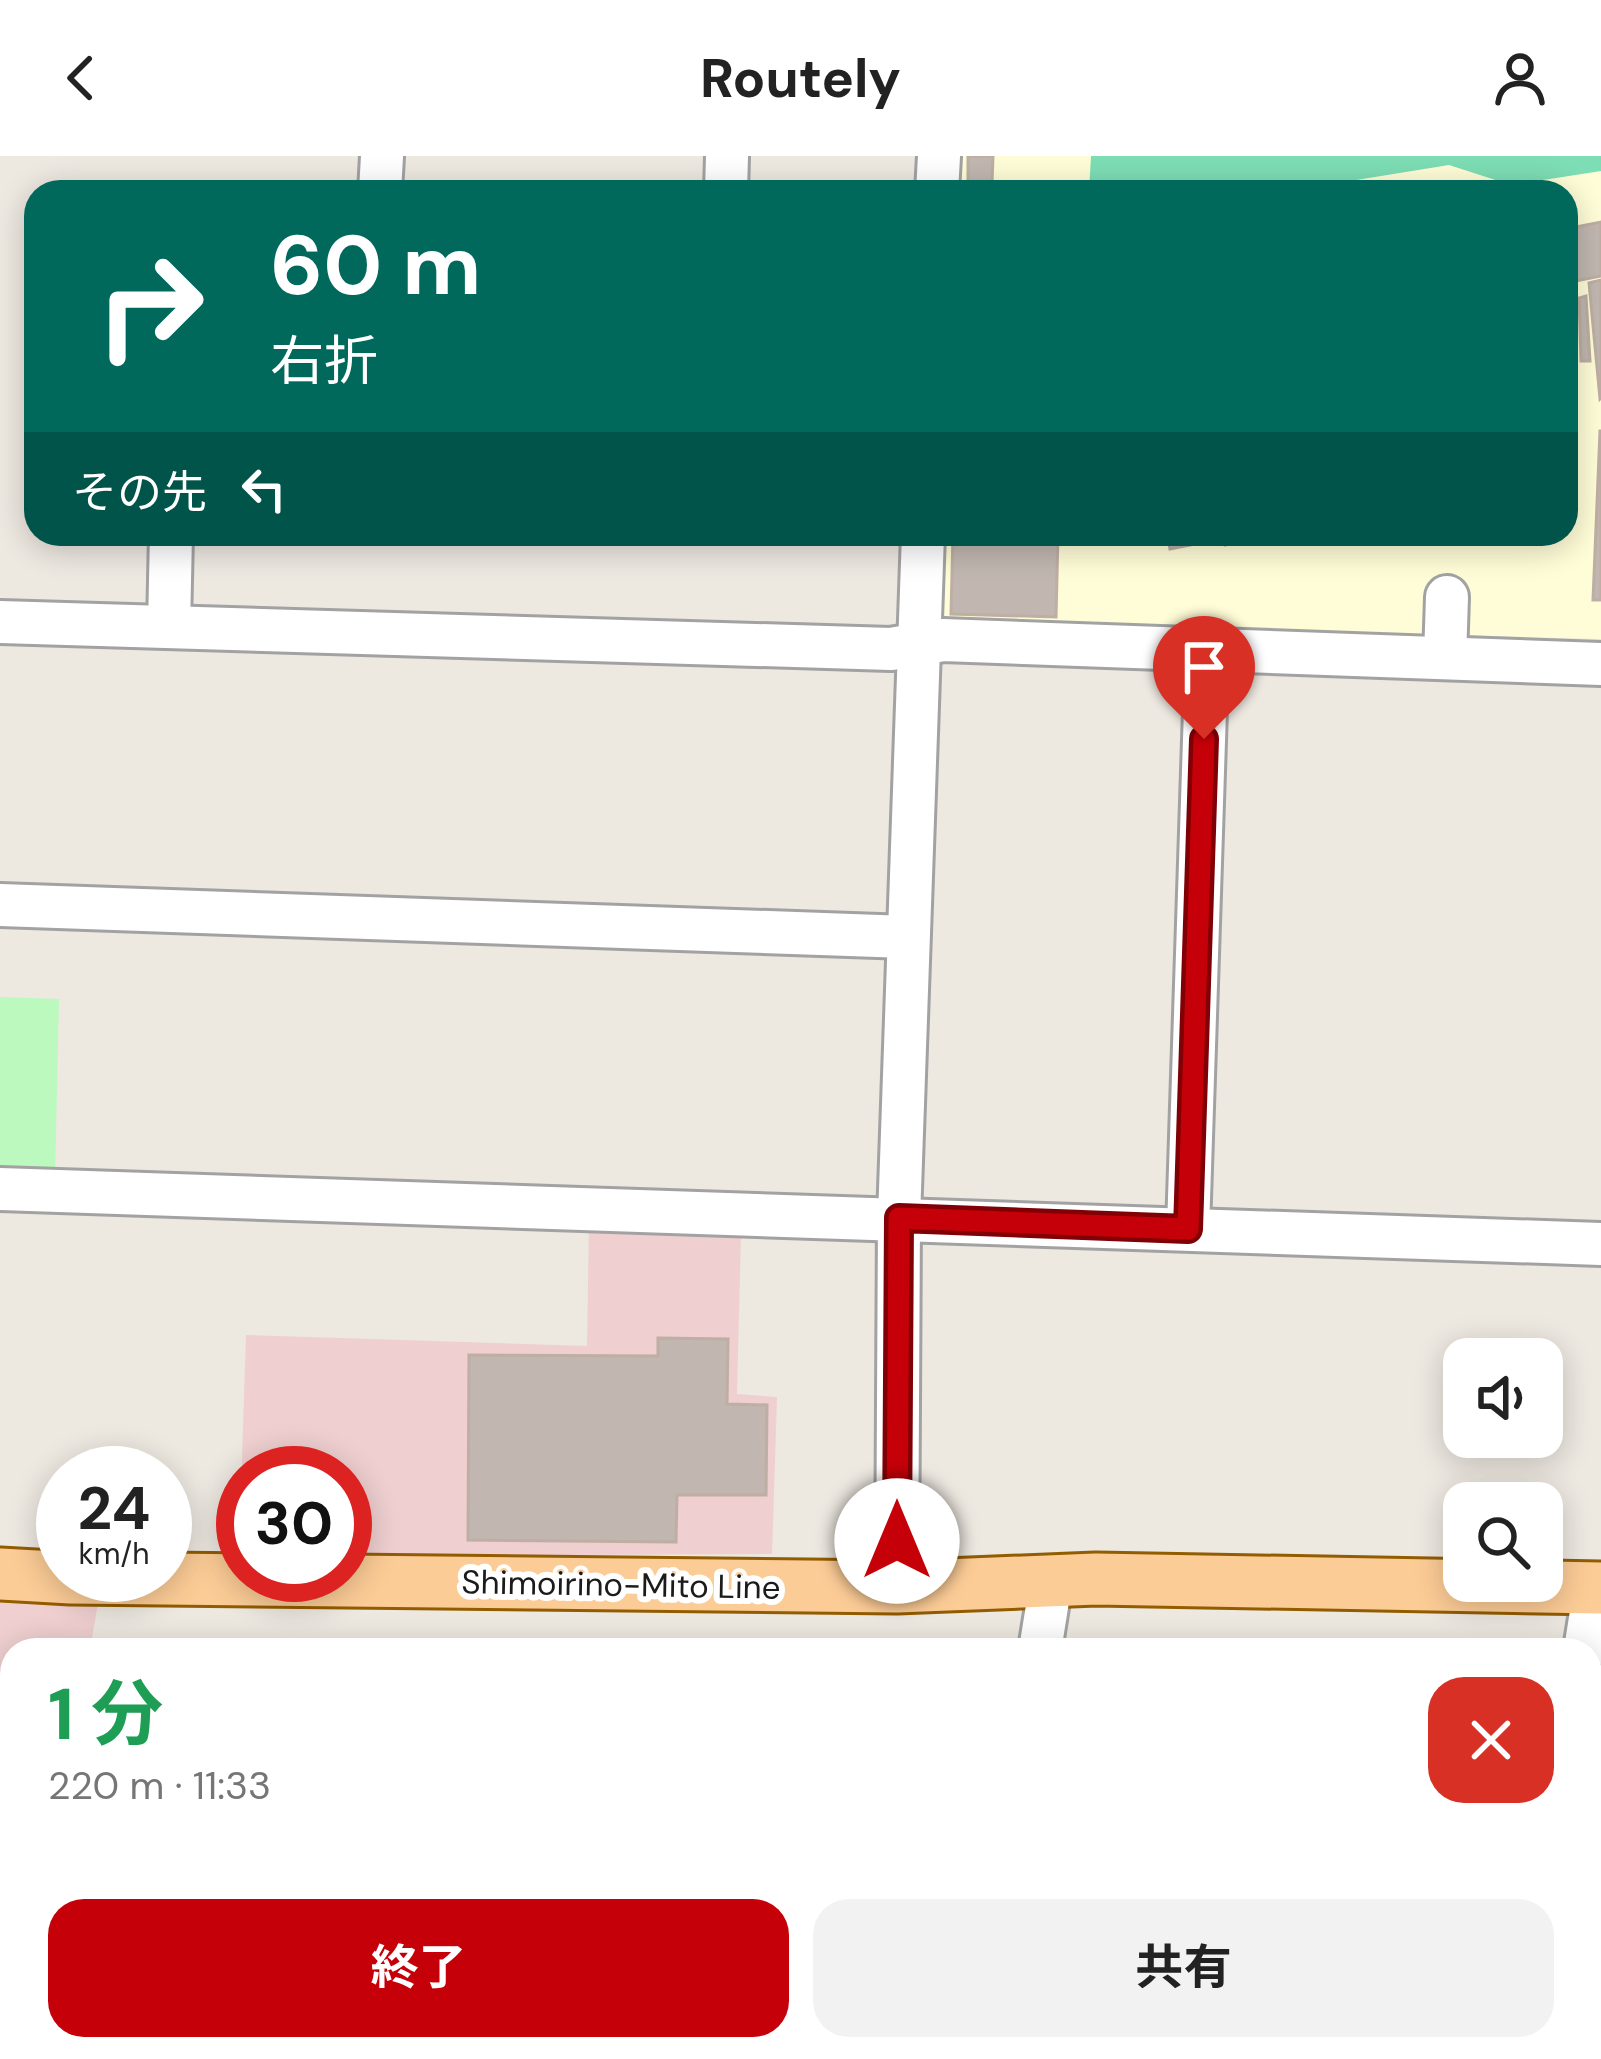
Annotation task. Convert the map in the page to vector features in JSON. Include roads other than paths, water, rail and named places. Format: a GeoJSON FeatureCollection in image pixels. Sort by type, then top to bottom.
{"type":"FeatureCollection","features":[{"type":"Feature","properties":{"kind":"main road","name":"Shimoirino-Mito Line"},"geometry":{"type":"LineString","coordinates":[[0,1574],[70,1579],[897,1587],[1096,1579],[1598,1587]]}},
{"type":"Feature","properties":{"kind":"street"},"geometry":{"type":"LineString","coordinates":[[169,627],[171,546]]}},
{"type":"Feature","properties":{"kind":"street"},"geometry":{"type":"LineString","coordinates":[[897,1587],[899,1218],[923,546]]}},
{"type":"Feature","properties":{"kind":"street"},"geometry":{"type":"LineString","coordinates":[[1445,658],[1448,597]]}},
{"type":"Feature","properties":{"kind":"street"},"geometry":{"type":"LineString","coordinates":[[0,622],[891,649],[943,640],[1601,664]]}},
{"type":"Feature","properties":{"kind":"street"},"geometry":{"type":"LineString","coordinates":[[1188,1229],[1207,650]]}},
{"type":"Feature","properties":{"kind":"street"},"geometry":{"type":"LineString","coordinates":[[0,905],[908,937]]}},
{"type":"Feature","properties":{"kind":"street"},"geometry":{"type":"LineString","coordinates":[[0,1189],[1601,1244]]}},
{"type":"Feature","properties":{"kind":"street"},"geometry":{"type":"LineString","coordinates":[[1042,1638],[1051,1582]]}},
{"type":"Feature","properties":{"kind":"street"},"geometry":{"type":"LineString","coordinates":[[1588,1638],[1598,1587]]}}]}
